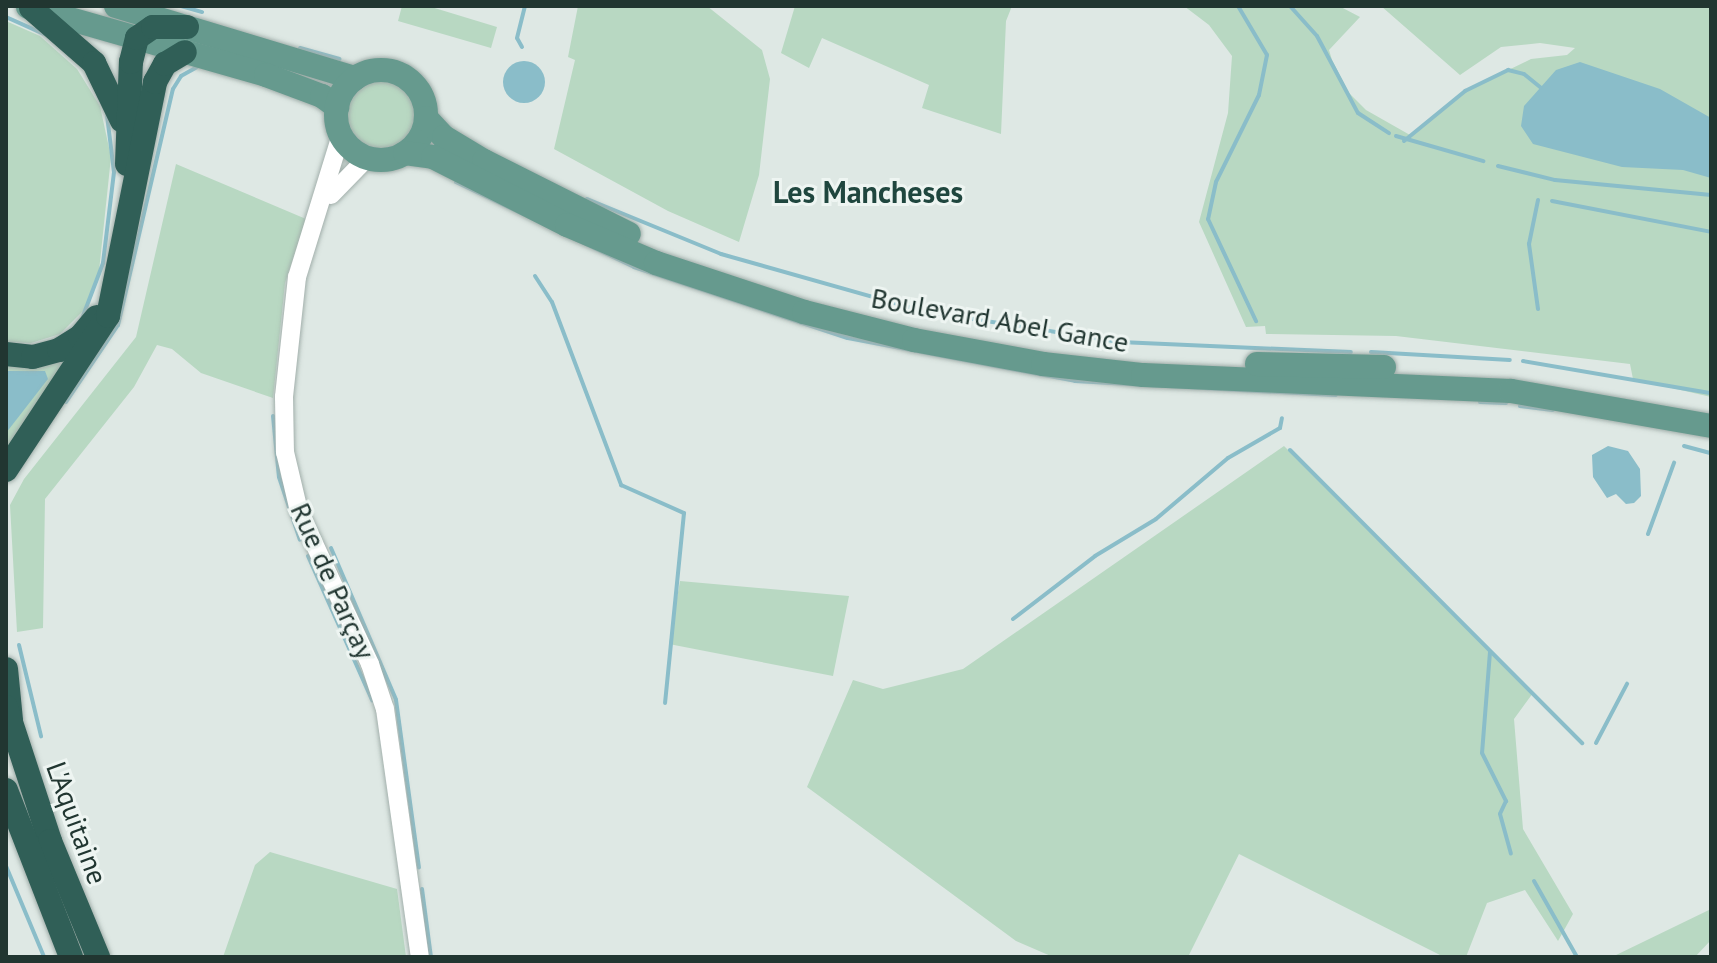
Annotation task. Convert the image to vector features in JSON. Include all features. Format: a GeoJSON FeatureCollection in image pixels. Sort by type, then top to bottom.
{"type":"FeatureCollection","features":[{"type":"Feature","properties":{"kind":"highway"},"geometry":{"type":"LineString","coordinates":[[28,7],[94,63],[111,89],[127,135]]}},
{"type":"Feature","properties":{"kind":"highway"},"geometry":{"type":"LineString","coordinates":[[6,354],[33,357],[59,350],[80,337],[100,312],[120,224],[131,62],[137,38],[153,27],[187,27]]}},
{"type":"Feature","properties":{"kind":"highway"},"geometry":{"type":"LineString","coordinates":[[6,470],[108,316],[155,82],[165,64],[185,52]]}},
{"type":"Feature","properties":{"kind":"highway","name":"L'Aquitaine"},"geometry":{"type":"LineString","coordinates":[[6,669],[9,716],[50,841],[98,957]]}},
{"type":"Feature","properties":{"kind":"highway","name":"L'Aquitaine"},"geometry":{"type":"LineString","coordinates":[[6,790],[71,957]]}},
{"type":"Feature","properties":{"kind":"main road"},"geometry":{"type":"LineString","coordinates":[[116,6],[355,78],[382,69],[404,76],[423,97],[426,118],[418,141],[405,153],[387,159],[367,158],[341,135],[337,107],[355,78]]}},
{"type":"Feature","properties":{"kind":"main road"},"geometry":{"type":"LineString","coordinates":[[28,7],[306,89],[337,107]]}},
{"type":"Feature","properties":{"kind":"main road","name":"Boulevard Abel Gance"},"geometry":{"type":"LineString","coordinates":[[426,118],[444,137],[484,161],[606,224],[759,281],[917,324],[1144,358],[1512,375],[1711,409]]}},
{"type":"Feature","properties":{"kind":"main road","name":"Boulevard Abel Gance"},"geometry":{"type":"LineString","coordinates":[[405,153],[433,157],[567,225],[656,263],[804,312],[914,340],[1115,372],[1511,391],[1711,426]]}},
{"type":"Feature","properties":{"kind":"street","name":"Rue de Parçay"},"geometry":{"type":"LineString","coordinates":[[341,135],[322,207],[296,285],[284,397],[285,452],[299,511],[366,654],[385,709],[420,957]]}},
{"type":"Feature","properties":{"kind":"street","name":"Rue de Parçay"},"geometry":{"type":"LineString","coordinates":[[322,207],[350,170],[367,158]]}},
{"type":"Feature","properties":{"kind":"green space"},"geometry":{"type":"Polygon","coordinates":[[[402,6],[428,6],[497,27],[491,48],[398,21],[402,6]]]}},
{"type":"Feature","properties":{"kind":"green space"},"geometry":{"type":"Polygon","coordinates":[[[578,6],[707,6],[762,50],[770,79],[759,175],[739,242],[668,211],[554,149],[575,60],[568,57],[578,6]]]}},
{"type":"Feature","properties":{"kind":"green space"},"geometry":{"type":"Polygon","coordinates":[[[795,6],[1012,6],[1006,21],[1001,134],[922,108],[929,85],[822,38],[809,68],[781,53],[795,6]]]}},
{"type":"Feature","properties":{"kind":"green space"},"geometry":{"type":"Polygon","coordinates":[[[1184,6],[1339,6],[1360,17],[1329,50],[1332,60],[1349,93],[1366,110],[1410,135],[1465,91],[1531,59],[1567,55],[1575,48],[1540,43],[1501,47],[1460,75],[1381,6],[1711,6],[1711,397],[1633,379],[1630,364],[1396,336],[1266,334],[1265,326],[1246,327],[1199,222],[1228,113],[1232,56],[1209,25],[1184,6]]]}},
{"type":"Feature","properties":{"kind":"green space"},"geometry":{"type":"Polygon","coordinates":[[[6,21],[40,36],[77,69],[100,106],[111,157],[99,271],[84,310],[60,334],[31,343],[6,342],[6,21]]]}},
{"type":"Feature","properties":{"kind":"green space"},"geometry":{"type":"Polygon","coordinates":[[[388,81],[409,96],[415,115],[413,128],[405,139],[388,149],[374,149],[357,139],[349,128],[347,108],[357,91],[368,83],[388,81]]]}},
{"type":"Feature","properties":{"kind":"green space"},"geometry":{"type":"Polygon","coordinates":[[[176,164],[306,219],[285,283],[273,398],[201,373],[172,349],[157,345],[134,387],[45,499],[43,628],[17,632],[10,505],[24,479],[136,337],[176,164]]]}},
{"type":"Feature","properties":{"kind":"green space"},"geometry":{"type":"Polygon","coordinates":[[[71,352],[75,361],[6,449],[6,360],[71,352]]]}},
{"type":"Feature","properties":{"kind":"green space"},"geometry":{"type":"Polygon","coordinates":[[[1284,446],[1533,693],[1514,719],[1523,829],[1573,914],[1558,941],[1525,890],[1487,903],[1466,957],[1444,957],[1239,854],[1188,957],[1053,957],[1016,941],[807,787],[853,680],[883,689],[963,669],[1284,446]]]}},
{"type":"Feature","properties":{"kind":"green space"},"geometry":{"type":"Polygon","coordinates":[[[680,581],[849,596],[833,676],[669,644],[680,581]]]}},
{"type":"Feature","properties":{"kind":"green space"},"geometry":{"type":"Polygon","coordinates":[[[270,852],[397,889],[406,957],[223,957],[255,865],[270,852]]]}},
{"type":"Feature","properties":{"kind":"green space"},"geometry":{"type":"Polygon","coordinates":[[[1711,909],[1711,940],[1695,957],[1612,957],[1711,909]]]}},
{"type":"Feature","properties":{"kind":"water"},"geometry":{"type":"Polygon","coordinates":[[[524,61],[539,67],[545,82],[539,97],[524,103],[509,97],[503,82],[509,67],[524,61]]]}},
{"type":"Feature","properties":{"kind":"water"},"geometry":{"type":"Polygon","coordinates":[[[1580,62],[1660,89],[1711,118],[1711,178],[1683,170],[1622,167],[1533,144],[1521,126],[1524,106],[1556,70],[1580,62]]]}},
{"type":"Feature","properties":{"kind":"water"},"geometry":{"type":"Polygon","coordinates":[[[6,371],[45,371],[48,379],[6,433],[6,371]]]}},
{"type":"Feature","properties":{"kind":"water"},"geometry":{"type":"Polygon","coordinates":[[[1608,446],[1628,451],[1640,469],[1641,496],[1634,503],[1626,504],[1616,494],[1607,498],[1593,477],[1592,455],[1608,446]]]}},
{"type":"Feature","properties":{"kind":"waterway"},"geometry":{"type":"LineString","coordinates":[[181,6],[202,12]]}},
{"type":"Feature","properties":{"kind":"waterway"},"geometry":{"type":"LineString","coordinates":[[522,47],[517,38],[525,6]]}},
{"type":"Feature","properties":{"kind":"waterway"},"geometry":{"type":"LineString","coordinates":[[1238,6],[1267,55],[1259,95],[1216,182],[1208,219],[1256,321]]}},
{"type":"Feature","properties":{"kind":"waterway"},"geometry":{"type":"LineString","coordinates":[[1290,6],[1317,36],[1358,113],[1389,133]]}},
{"type":"Feature","properties":{"kind":"waterway"},"geometry":{"type":"LineString","coordinates":[[6,17],[44,34]]}},
{"type":"Feature","properties":{"kind":"waterway"},"geometry":{"type":"LineString","coordinates":[[300,48],[340,59]]}},
{"type":"Feature","properties":{"kind":"waterway"},"geometry":{"type":"LineString","coordinates":[[66,402],[118,325],[173,89],[181,76],[197,67]]}},
{"type":"Feature","properties":{"kind":"waterway"},"geometry":{"type":"LineString","coordinates":[[1404,141],[1465,91],[1508,70],[1524,74],[1540,87]]}},
{"type":"Feature","properties":{"kind":"waterway"},"geometry":{"type":"LineString","coordinates":[[83,316],[103,263],[114,172],[107,115]]}},
{"type":"Feature","properties":{"kind":"waterway"},"geometry":{"type":"LineString","coordinates":[[1396,136],[1483,161]]}},
{"type":"Feature","properties":{"kind":"waterway"},"geometry":{"type":"LineString","coordinates":[[1498,166],[1555,180],[1711,195]]}},
{"type":"Feature","properties":{"kind":"waterway"},"geometry":{"type":"LineString","coordinates":[[456,182],[634,267],[848,338],[1075,381],[1336,395]]}},
{"type":"Feature","properties":{"kind":"waterway"},"geometry":{"type":"LineString","coordinates":[[587,199],[721,254],[922,311],[1120,342],[1351,352]]}},
{"type":"Feature","properties":{"kind":"waterway"},"geometry":{"type":"LineString","coordinates":[[1538,200],[1529,244],[1538,309]]}},
{"type":"Feature","properties":{"kind":"waterway"},"geometry":{"type":"LineString","coordinates":[[1552,201],[1711,232]]}},
{"type":"Feature","properties":{"kind":"waterway"},"geometry":{"type":"LineString","coordinates":[[535,276],[552,302],[621,485],[684,513],[665,703]]}},
{"type":"Feature","properties":{"kind":"waterway"},"geometry":{"type":"LineString","coordinates":[[1371,352],[1510,360]]}},
{"type":"Feature","properties":{"kind":"waterway"},"geometry":{"type":"LineString","coordinates":[[1523,361],[1711,393]]}},
{"type":"Feature","properties":{"kind":"waterway"},"geometry":{"type":"LineString","coordinates":[[1480,402],[1506,403]]}},
{"type":"Feature","properties":{"kind":"waterway"},"geometry":{"type":"LineString","coordinates":[[1520,406],[1553,410]]}},
{"type":"Feature","properties":{"kind":"waterway"},"geometry":{"type":"LineString","coordinates":[[273,416],[279,477],[300,540]]}},
{"type":"Feature","properties":{"kind":"waterway"},"geometry":{"type":"LineString","coordinates":[[1013,619],[1095,556],[1156,519],[1228,458],[1280,428],[1282,418]]}},
{"type":"Feature","properties":{"kind":"waterway"},"geometry":{"type":"LineString","coordinates":[[1684,446],[1711,453]]}},
{"type":"Feature","properties":{"kind":"waterway"},"geometry":{"type":"LineString","coordinates":[[1290,450],[1582,743]]}},
{"type":"Feature","properties":{"kind":"waterway"},"geometry":{"type":"LineString","coordinates":[[1648,534],[1674,463]]}},
{"type":"Feature","properties":{"kind":"waterway"},"geometry":{"type":"LineString","coordinates":[[331,548],[396,700],[419,867]]}},
{"type":"Feature","properties":{"kind":"waterway"},"geometry":{"type":"LineString","coordinates":[[308,556],[372,700]]}},
{"type":"Feature","properties":{"kind":"waterway"},"geometry":{"type":"LineString","coordinates":[[19,645],[41,736]]}},
{"type":"Feature","properties":{"kind":"waterway"},"geometry":{"type":"LineString","coordinates":[[1490,652],[1482,753],[1506,801],[1500,814],[1511,854]]}},
{"type":"Feature","properties":{"kind":"waterway"},"geometry":{"type":"LineString","coordinates":[[1596,743],[1627,684]]}},
{"type":"Feature","properties":{"kind":"waterway"},"geometry":{"type":"LineString","coordinates":[[6,866],[44,957]]}},
{"type":"Feature","properties":{"kind":"waterway"},"geometry":{"type":"LineString","coordinates":[[1534,881],[1577,957]]}},
{"type":"Feature","properties":{"kind":"waterway"},"geometry":{"type":"LineString","coordinates":[[422,889],[431,957]]}},
{"type":"Feature","properties":{"kind":"district","name":"Les Mancheses"},"geometry":{"type":"Point","coordinates":[868,192]}}]}
